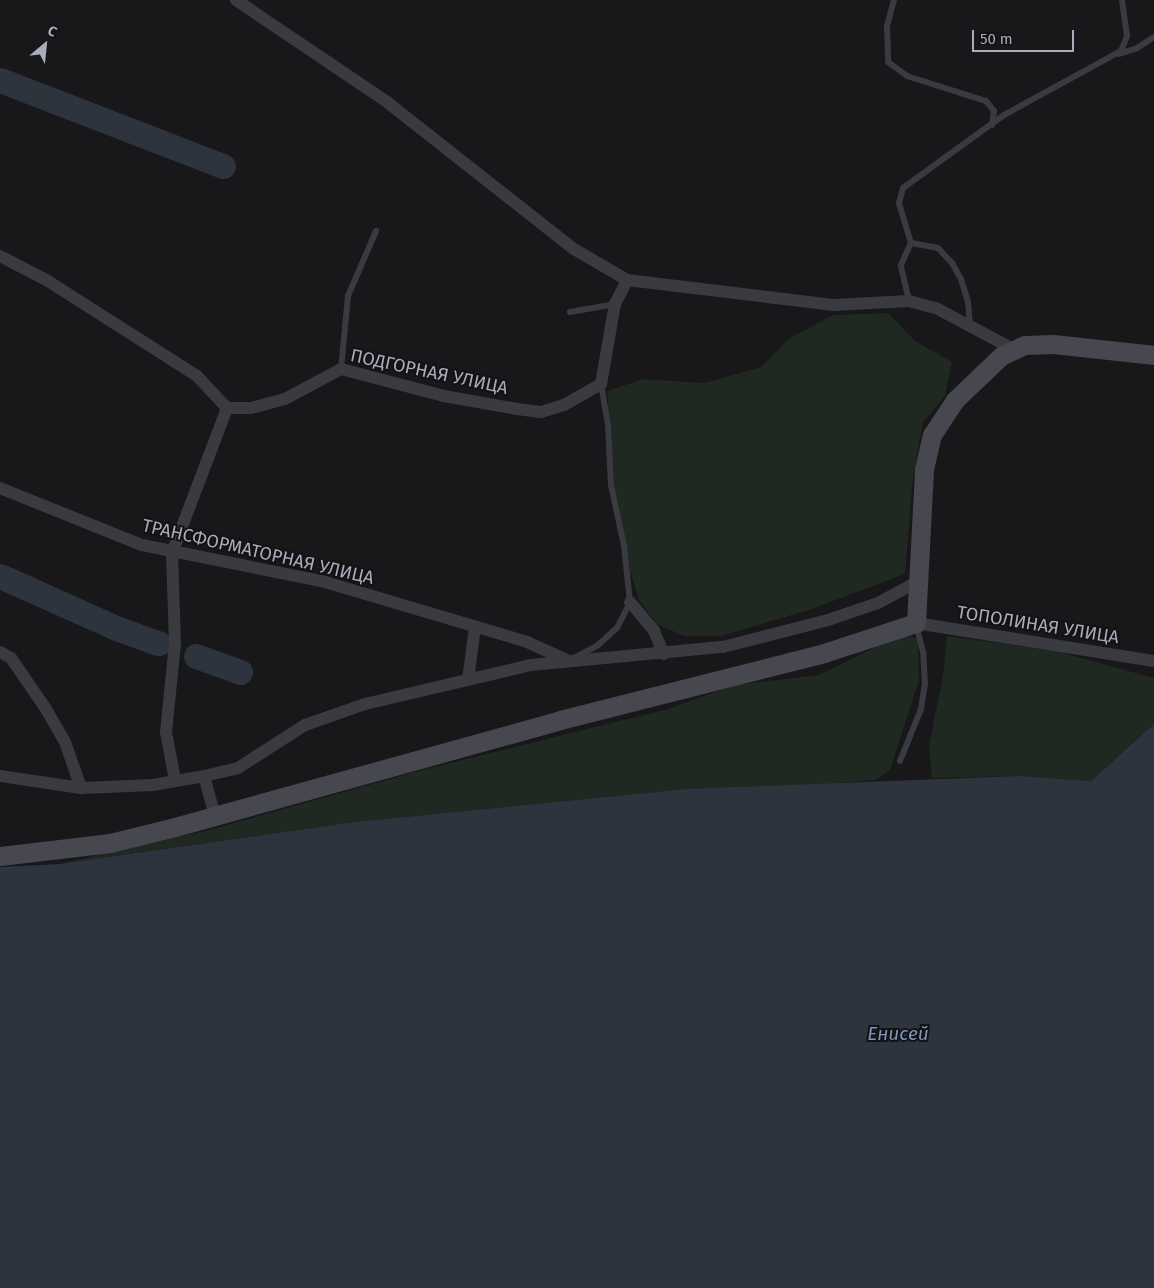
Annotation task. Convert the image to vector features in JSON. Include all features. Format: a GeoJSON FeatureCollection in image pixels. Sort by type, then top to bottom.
{"type":"FeatureCollection","features":[{"type":"Feature","properties":{"kind":"street"},"geometry":{"type":"LineString","coordinates":[[236,0],[387,102],[574,248],[627,280],[834,305],[909,301],[936,308],[1013,349]]}},
{"type":"Feature","properties":{"kind":"street"},"geometry":{"type":"LineString","coordinates":[[0,256],[48,281],[197,376],[227,408],[172,553],[175,644],[166,732],[175,780]]}},
{"type":"Feature","properties":{"kind":"street"},"geometry":{"type":"LineString","coordinates":[[600,384],[615,304],[627,280]]}},
{"type":"Feature","properties":{"kind":"street"},"geometry":{"type":"LineString","coordinates":[[0,856],[110,843],[215,816],[552,722],[824,653],[916,623],[921,493],[932,435],[955,400],[991,364],[1013,349],[1038,343],[1154,355]]}},
{"type":"Feature","properties":{"kind":"street","name":"ПОДГОРНАЯ УЛИЦА"},"geometry":{"type":"LineString","coordinates":[[227,408],[251,408],[285,399],[340,369],[444,396],[540,412],[564,405],[600,384]]}},
{"type":"Feature","properties":{"kind":"street","name":"ТРАНСФОРМАТОРНАЯ УЛИЦА"},"geometry":{"type":"LineString","coordinates":[[0,488],[142,545],[172,553],[316,580],[527,642],[569,661]]}},
{"type":"Feature","properties":{"kind":"street"},"geometry":{"type":"LineString","coordinates":[[0,776],[81,788],[153,785],[204,776],[238,768],[306,725],[365,704],[468,680],[491,672],[569,661],[664,654],[723,647],[828,620],[878,603],[917,582]]}},
{"type":"Feature","properties":{"kind":"street"},"geometry":{"type":"LineString","coordinates":[[630,602],[654,631],[664,654]]}},
{"type":"Feature","properties":{"kind":"street","name":"ТОПОЛИНАЯ УЛИЦА"},"geometry":{"type":"LineString","coordinates":[[916,623],[1154,661]]}},
{"type":"Feature","properties":{"kind":"street"},"geometry":{"type":"LineString","coordinates":[[468,680],[475,627]]}},
{"type":"Feature","properties":{"kind":"street"},"geometry":{"type":"LineString","coordinates":[[0,652],[11,658],[46,709],[65,742],[81,788]]}},
{"type":"Feature","properties":{"kind":"street"},"geometry":{"type":"LineString","coordinates":[[204,776],[215,816]]}},
{"type":"Feature","properties":{"kind":"lane"},"geometry":{"type":"LineString","coordinates":[[894,0],[887,27],[888,62],[907,76],[986,101],[994,112],[992,124]]}},
{"type":"Feature","properties":{"kind":"lane"},"geometry":{"type":"LineString","coordinates":[[1116,56],[1126,44],[1128,36],[1122,0]]}},
{"type":"Feature","properties":{"kind":"lane"},"geometry":{"type":"LineString","coordinates":[[909,301],[901,265],[911,243],[899,203],[902,188],[992,124],[1116,56],[1137,48],[1154,37]]}},
{"type":"Feature","properties":{"kind":"lane"},"geometry":{"type":"LineString","coordinates":[[340,369],[348,296],[376,231]]}},
{"type":"Feature","properties":{"kind":"lane"},"geometry":{"type":"LineString","coordinates":[[911,243],[938,248],[952,263],[962,279],[968,302],[970,326]]}},
{"type":"Feature","properties":{"kind":"lane"},"geometry":{"type":"LineString","coordinates":[[570,312],[615,304]]}},
{"type":"Feature","properties":{"kind":"lane"},"geometry":{"type":"LineString","coordinates":[[569,661],[598,645],[617,628],[630,602],[624,546],[612,492],[608,425],[600,384]]}},
{"type":"Feature","properties":{"kind":"lane"},"geometry":{"type":"LineString","coordinates":[[900,761],[921,710],[925,685],[923,652],[916,623]]}},
{"type":"Feature","properties":{"kind":"shaded area"},"geometry":{"type":"Polygon","coordinates":[[[888,313],[915,341],[952,362],[945,396],[923,422],[913,477],[905,574],[812,609],[721,636],[684,636],[657,624],[639,600],[629,567],[615,497],[607,391],[643,379],[704,383],[761,367],[790,338],[833,315],[888,313]]]}},
{"type":"Feature","properties":{"kind":"shaded area"},"geometry":{"type":"Polygon","coordinates":[[[898,636],[918,638],[919,680],[890,770],[876,780],[786,787],[686,789],[354,822],[59,864],[205,831],[422,770],[668,709],[735,685],[819,675],[898,636]]]}},
{"type":"Feature","properties":{"kind":"shaded area"},"geometry":{"type":"Polygon","coordinates":[[[947,636],[1056,651],[1154,678],[1154,724],[1091,781],[1020,776],[932,778],[929,745],[943,676],[947,636]]]}},
{"type":"Feature","properties":{"kind":"water","name":"Енисей"},"geometry":{"type":"Polygon","coordinates":[[[1154,724],[1154,1288],[0,1288],[0,867],[59,864],[354,822],[686,789],[1020,776],[1091,781],[1154,724]]]}},
{"type":"Feature","properties":{"kind":"waterway"},"geometry":{"type":"LineString","coordinates":[[0,80],[223,166]]}},
{"type":"Feature","properties":{"kind":"waterway"},"geometry":{"type":"LineString","coordinates":[[0,576],[116,628],[158,643]]}},
{"type":"Feature","properties":{"kind":"waterway"},"geometry":{"type":"LineString","coordinates":[[196,656],[240,672]]}}]}
